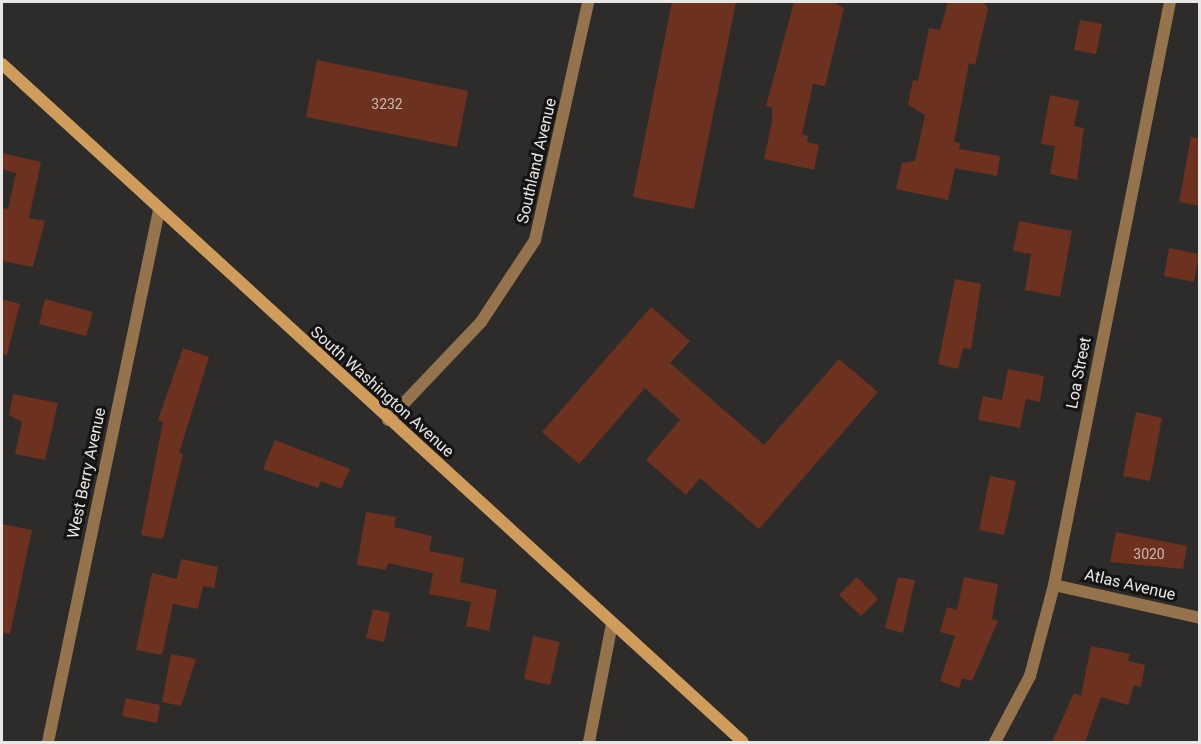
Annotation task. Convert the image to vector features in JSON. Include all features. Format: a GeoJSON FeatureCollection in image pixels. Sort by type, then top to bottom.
{"type":"FeatureCollection","features":[{"type":"Feature","properties":{"kind":"street","name":"Southland Avenue"},"geometry":{"type":"LineString","coordinates":[[388,420],[482,322],[535,240],[588,2]]}},
{"type":"Feature","properties":{"kind":"street","name":"Loa Street"},"geometry":{"type":"LineString","coordinates":[[995,742],[1030,676],[1054,585],[1170,2]]}},
{"type":"Feature","properties":{"kind":"street","name":"South Washington Avenue"},"geometry":{"type":"LineString","coordinates":[[2,64],[388,420],[743,742]]}},
{"type":"Feature","properties":{"kind":"street","name":"West Berry Avenue"},"geometry":{"type":"LineString","coordinates":[[48,742],[159,210]]}},
{"type":"Feature","properties":{"kind":"street","name":"Atlas Avenue"},"geometry":{"type":"LineString","coordinates":[[1054,585],[1200,618]]}},
{"type":"Feature","properties":{"kind":"street"},"geometry":{"type":"LineString","coordinates":[[589,742],[612,624]]}},
{"type":"Feature","properties":{"kind":"building"},"geometry":{"type":"Polygon","coordinates":[[[672,2],[736,2],[694,209],[633,197],[672,2]]]}},
{"type":"Feature","properties":{"kind":"building"},"geometry":{"type":"Polygon","coordinates":[[[794,2],[833,2],[844,8],[825,86],[813,84],[802,134],[808,136],[807,142],[819,145],[814,170],[764,159],[772,122],[772,108],[766,106],[794,2]]]}},
{"type":"Feature","properties":{"kind":"building"},"geometry":{"type":"Polygon","coordinates":[[[948,2],[983,2],[988,8],[975,65],[969,63],[954,142],[960,143],[959,149],[1000,156],[997,176],[955,168],[948,200],[896,189],[902,163],[915,161],[925,115],[908,105],[913,80],[918,81],[929,28],[940,30],[948,2]]]}},
{"type":"Feature","properties":{"kind":"building"},"geometry":{"type":"Polygon","coordinates":[[[1080,20],[1102,24],[1096,54],[1074,50],[1080,20]]]}},
{"type":"Feature","properties":{"kind":"building"},"geometry":{"type":"Polygon","coordinates":[[[317,60],[468,91],[457,147],[306,117],[317,60]]]}},
{"type":"Feature","properties":{"kind":"building"},"geometry":{"type":"Polygon","coordinates":[[[1050,95],[1079,101],[1074,126],[1084,128],[1077,180],[1050,174],[1055,146],[1041,144],[1050,95]]]}},
{"type":"Feature","properties":{"kind":"building"},"geometry":{"type":"Polygon","coordinates":[[[1191,137],[1200,138],[1200,206],[1179,202],[1191,137]]]}},
{"type":"Feature","properties":{"kind":"building"},"geometry":{"type":"Polygon","coordinates":[[[2,153],[41,162],[29,218],[45,221],[33,267],[2,261],[2,208],[8,209],[16,173],[2,169],[2,153]]]}},
{"type":"Feature","properties":{"kind":"building"},"geometry":{"type":"Polygon","coordinates":[[[1019,221],[1072,231],[1060,297],[1025,290],[1031,254],[1013,251],[1019,221]]]}},
{"type":"Feature","properties":{"kind":"building"},"geometry":{"type":"Polygon","coordinates":[[[1169,248],[1199,254],[1194,282],[1164,276],[1169,248]]]}},
{"type":"Feature","properties":{"kind":"building"},"geometry":{"type":"Polygon","coordinates":[[[955,279],[981,284],[971,349],[963,348],[958,369],[938,364],[955,279]]]}},
{"type":"Feature","properties":{"kind":"building"},"geometry":{"type":"Polygon","coordinates":[[[2,299],[20,304],[7,355],[2,354],[2,299]]]}},
{"type":"Feature","properties":{"kind":"building"},"geometry":{"type":"Polygon","coordinates":[[[45,299],[93,312],[86,336],[39,324],[45,299]]]}},
{"type":"Feature","properties":{"kind":"building"},"geometry":{"type":"Polygon","coordinates":[[[651,307],[690,341],[670,363],[764,445],[839,359],[878,392],[759,529],[700,478],[686,495],[646,460],[680,420],[645,388],[579,464],[542,432],[651,307]]]}},
{"type":"Feature","properties":{"kind":"building"},"geometry":{"type":"Polygon","coordinates":[[[183,348],[209,357],[179,453],[183,454],[163,539],[141,535],[163,422],[158,420],[183,348]]]}},
{"type":"Feature","properties":{"kind":"building"},"geometry":{"type":"Polygon","coordinates":[[[1008,369],[1044,376],[1040,402],[1026,399],[1020,428],[978,420],[983,396],[1002,400],[1008,369]]]}},
{"type":"Feature","properties":{"kind":"building"},"geometry":{"type":"Polygon","coordinates":[[[13,394],[58,403],[45,460],[15,454],[22,422],[9,415],[13,394]]]}},
{"type":"Feature","properties":{"kind":"building"},"geometry":{"type":"Polygon","coordinates":[[[1136,412],[1162,418],[1150,481],[1123,476],[1136,412]]]}},
{"type":"Feature","properties":{"kind":"building"},"geometry":{"type":"Polygon","coordinates":[[[275,440],[350,469],[341,489],[321,481],[318,488],[263,469],[275,440]]]}},
{"type":"Feature","properties":{"kind":"building"},"geometry":{"type":"Polygon","coordinates":[[[990,476],[1016,481],[1004,535],[979,530],[990,476]]]}},
{"type":"Feature","properties":{"kind":"building"},"geometry":{"type":"Polygon","coordinates":[[[366,512],[396,517],[394,527],[432,536],[429,551],[464,558],[460,582],[497,590],[489,631],[466,626],[471,602],[429,594],[433,573],[388,563],[386,570],[357,565],[366,512]]]}},
{"type":"Feature","properties":{"kind":"building"},"geometry":{"type":"Polygon","coordinates":[[[2,524],[32,530],[10,634],[2,633],[2,524]]]}},
{"type":"Feature","properties":{"kind":"building"},"geometry":{"type":"Polygon","coordinates":[[[1116,532],[1187,546],[1183,569],[1110,562],[1116,532]]]}},
{"type":"Feature","properties":{"kind":"building"},"geometry":{"type":"Polygon","coordinates":[[[181,559],[218,567],[214,588],[203,586],[198,609],[173,604],[162,655],[136,650],[152,573],[177,579],[181,559]]]}},
{"type":"Feature","properties":{"kind":"building"},"geometry":{"type":"Polygon","coordinates":[[[857,577],[878,599],[861,616],[839,595],[857,577]]]}},
{"type":"Feature","properties":{"kind":"building"},"geometry":{"type":"Polygon","coordinates":[[[898,577],[915,580],[903,633],[885,628],[898,577]]]}},
{"type":"Feature","properties":{"kind":"building"},"geometry":{"type":"Polygon","coordinates":[[[964,577],[998,584],[992,619],[998,621],[972,681],[962,678],[959,688],[940,681],[955,636],[940,632],[947,607],[957,610],[964,577]]]}},
{"type":"Feature","properties":{"kind":"building"},"geometry":{"type":"Polygon","coordinates":[[[373,609],[390,613],[384,642],[366,638],[373,609]]]}},
{"type":"Feature","properties":{"kind":"building"},"geometry":{"type":"Polygon","coordinates":[[[533,636],[560,642],[550,685],[524,679],[533,636]]]}},
{"type":"Feature","properties":{"kind":"building"},"geometry":{"type":"Polygon","coordinates":[[[1091,646],[1130,654],[1128,661],[1145,665],[1141,687],[1134,685],[1128,705],[1101,697],[1085,742],[1052,742],[1074,693],[1081,696],[1091,646]]]}},
{"type":"Feature","properties":{"kind":"building"},"geometry":{"type":"Polygon","coordinates":[[[171,654],[196,659],[181,706],[162,702],[171,654]]]}},
{"type":"Feature","properties":{"kind":"building"},"geometry":{"type":"Polygon","coordinates":[[[126,698],[160,705],[157,723],[122,716],[126,698]]]}}]}
